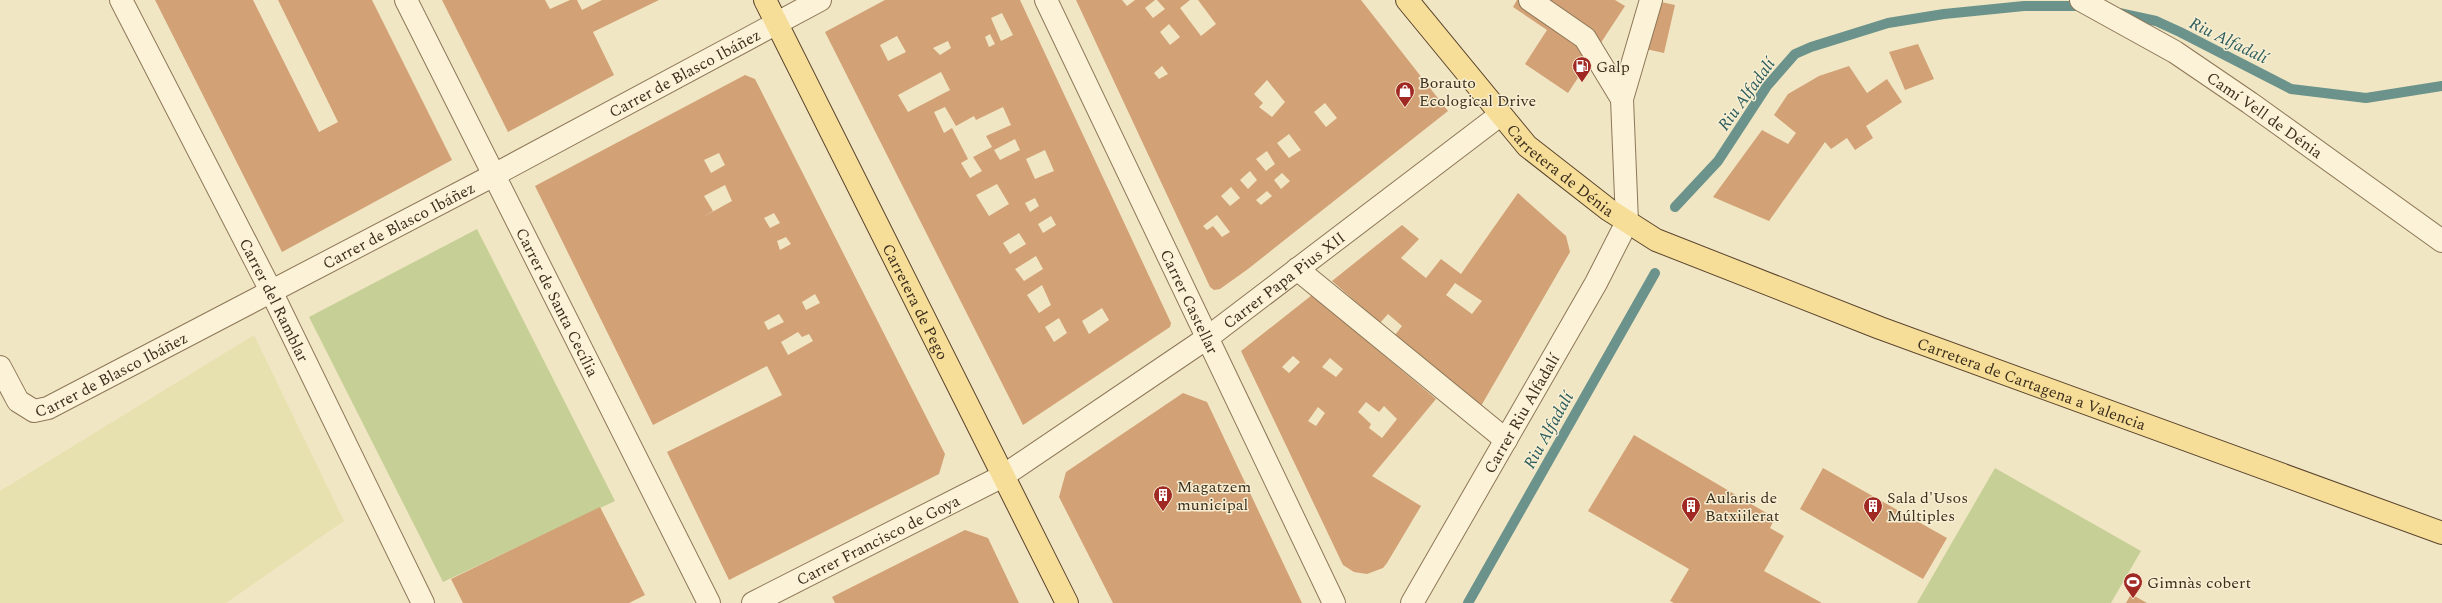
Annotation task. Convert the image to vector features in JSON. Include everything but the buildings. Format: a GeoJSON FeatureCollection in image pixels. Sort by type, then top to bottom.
{"type":"FeatureCollection","features":[{"type":"Feature","properties":{"kind":"main road","name":"Carretera de Pego"},"geometry":{"type":"LineString","coordinates":[[765,0],[1067,603]]}},
{"type":"Feature","properties":{"kind":"main road","name":"Carretera de Dénia"},"geometry":{"type":"LineString","coordinates":[[1407,0],[1527,146],[1628,222]]}},
{"type":"Feature","properties":{"kind":"main road","name":"Carretera de Cartagena a Valencia"},"geometry":{"type":"LineString","coordinates":[[1628,222],[1656,240],[1686,253],[1880,328],[2442,533]]}},
{"type":"Feature","properties":{"kind":"street","name":"Carrer del Ramblar"},"geometry":{"type":"LineString","coordinates":[[121,0],[271,291],[423,603]]}},
{"type":"Feature","properties":{"kind":"street","name":"Carrer de Santa Cecília"},"geometry":{"type":"LineString","coordinates":[[406,0],[709,603]]}},
{"type":"Feature","properties":{"kind":"street","name":"Carrer de Blasco Ibáñez"},"geometry":{"type":"LineString","coordinates":[[0,367],[18,401],[34,411],[48,408],[494,175],[820,0]]}},
{"type":"Feature","properties":{"kind":"street","name":"Carrer Castellar"},"geometry":{"type":"LineString","coordinates":[[1046,0],[1334,603]]}},
{"type":"Feature","properties":{"kind":"street"},"geometry":{"type":"LineString","coordinates":[[1530,0],[1585,38],[1622,99]]}},
{"type":"Feature","properties":{"kind":"street"},"geometry":{"type":"LineString","coordinates":[[1628,222],[1622,99],[1652,0]]}},
{"type":"Feature","properties":{"kind":"street","name":"Camí Vell de Dénia"},"geometry":{"type":"LineString","coordinates":[[2081,0],[2187,60],[2250,103],[2442,241]]}},
{"type":"Feature","properties":{"kind":"street","name":"Carrer Papa Pius XII"},"geometry":{"type":"LineString","coordinates":[[1003,476],[1207,338],[1500,115]]}},
{"type":"Feature","properties":{"kind":"street","name":"Carrer Riu Alfadalí"},"geometry":{"type":"LineString","coordinates":[[1412,603],[1596,283],[1628,222]]}},
{"type":"Feature","properties":{"kind":"street"},"geometry":{"type":"LineString","coordinates":[[1297,269],[1506,440]]}},
{"type":"Feature","properties":{"kind":"street","name":"Carrer Francisco de Goya"},"geometry":{"type":"LineString","coordinates":[[753,603],[1003,476]]}},
{"type":"Feature","properties":{"kind":"shaded area"},"geometry":{"type":"Polygon","coordinates":[[[254,335],[344,521],[226,603],[0,603],[0,491],[254,335]]]}},
{"type":"Feature","properties":{"kind":"green space"},"geometry":{"type":"Polygon","coordinates":[[[477,229],[615,501],[443,582],[309,317],[477,229]]]}},
{"type":"Feature","properties":{"kind":"green space"},"geometry":{"type":"Polygon","coordinates":[[[1995,468],[2141,551],[2111,603],[1917,603],[1995,468]]]}},
{"type":"Feature","properties":{"kind":"waterway","name":"Riu Alfadalí"},"geometry":{"type":"LineString","coordinates":[[1675,207],[1718,161],[1767,86],[1795,54],[1811,47],[1888,23],[1944,14],[2024,6],[2083,6]]}},
{"type":"Feature","properties":{"kind":"waterway","name":"Riu Alfadalí"},"geometry":{"type":"LineString","coordinates":[[2119,13],[2156,21],[2291,89],[2366,98],[2442,86]]}},
{"type":"Feature","properties":{"kind":"waterway","name":"Riu Alfadalí"},"geometry":{"type":"LineString","coordinates":[[1468,603],[1655,273]]}},
{"type":"Feature","properties":{"kind":"place","name":"Galp"},"geometry":{"type":"Point","coordinates":[1582,83]}},
{"type":"Feature","properties":{"kind":"place","name":"Borauto Ecological Drive"},"geometry":{"type":"Point","coordinates":[1405,108]}},
{"type":"Feature","properties":{"kind":"place","name":"Magatzem municipal"},"geometry":{"type":"Point","coordinates":[1163,512]}},
{"type":"Feature","properties":{"kind":"place","name":"Aularis de Batxiilerat"},"geometry":{"type":"Point","coordinates":[1691,523]}},
{"type":"Feature","properties":{"kind":"place","name":"Sala d'Usos Múltiples"},"geometry":{"type":"Point","coordinates":[1873,523]}},
{"type":"Feature","properties":{"kind":"place","name":"Gimnàs cobert"},"geometry":{"type":"Point","coordinates":[2133,599]}}]}
